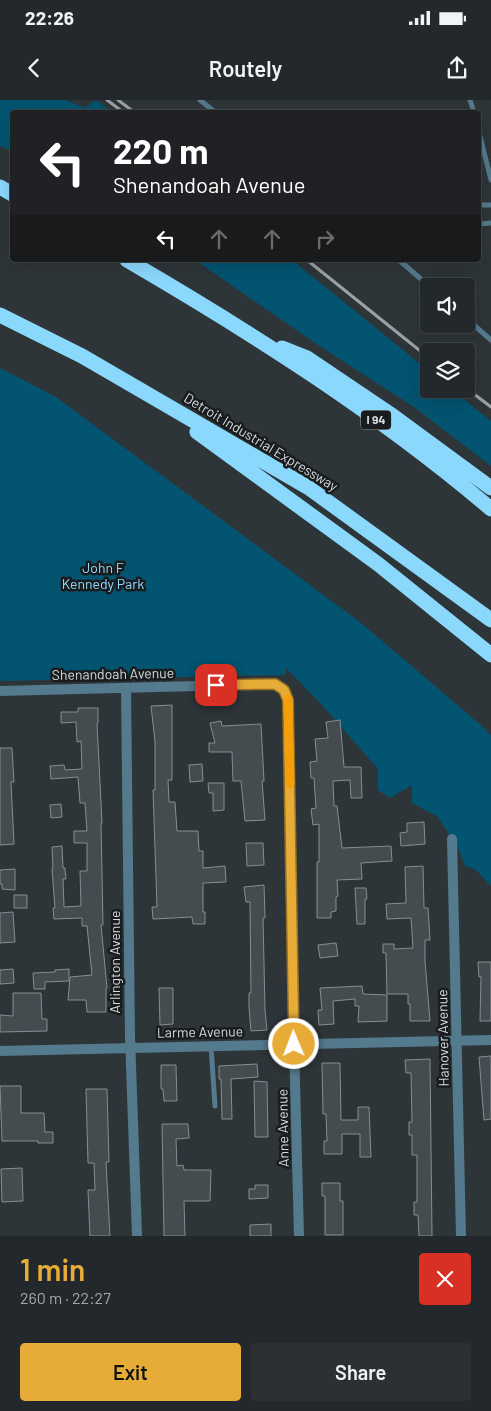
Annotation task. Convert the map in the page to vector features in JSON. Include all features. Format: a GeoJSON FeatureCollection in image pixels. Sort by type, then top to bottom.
{"type":"FeatureCollection","features":[{"type":"Feature","properties":{"kind":"highway","name":"I 94"},"geometry":{"type":"LineString","coordinates":[[130,262],[256,337],[387,428],[491,509]]}},
{"type":"Feature","properties":{"kind":"highway","name":"Detroit Industrial Expressway"},"geometry":{"type":"LineString","coordinates":[[0,314],[128,381],[309,488],[491,620]]}},
{"type":"Feature","properties":{"kind":"highway"},"geometry":{"type":"LineString","coordinates":[[256,337],[307,358],[394,416],[491,488]]}},
{"type":"Feature","properties":{"kind":"highway"},"geometry":{"type":"LineString","coordinates":[[128,381],[378,564],[491,655]]}},
{"type":"Feature","properties":{"kind":"street","name":"Shenandoah Avenue"},"geometry":{"type":"LineString","coordinates":[[0,691],[275,684],[284,690]]}},
{"type":"Feature","properties":{"kind":"street","name":"Arlington Avenue"},"geometry":{"type":"LineString","coordinates":[[126,688],[130,1048],[137,1236]]}},
{"type":"Feature","properties":{"kind":"street","name":"Anne Avenue"},"geometry":{"type":"LineString","coordinates":[[284,690],[288,700],[294,1044],[300,1236]]}},
{"type":"Feature","properties":{"kind":"street","name":"Hanover Avenue"},"geometry":{"type":"LineString","coordinates":[[452,839],[461,1236]]}},
{"type":"Feature","properties":{"kind":"street","name":"Larme Avenue"},"geometry":{"type":"LineString","coordinates":[[0,1051],[491,1040]]}},
{"type":"Feature","properties":{"kind":"lane"},"geometry":{"type":"LineString","coordinates":[[200,100],[212,110]]}},
{"type":"Feature","properties":{"kind":"lane"},"geometry":{"type":"LineString","coordinates":[[481,140],[491,180]]}},
{"type":"Feature","properties":{"kind":"lane"},"geometry":{"type":"LineString","coordinates":[[401,262],[420,278]]}},
{"type":"Feature","properties":{"kind":"lane"},"geometry":{"type":"LineString","coordinates":[[475,326],[491,340]]}},
{"type":"Feature","properties":{"kind":"lane"},"geometry":{"type":"LineString","coordinates":[[211,1046],[215,1106]]}},
{"type":"Feature","properties":{"kind":"green space"},"geometry":{"type":"Polygon","coordinates":[[[0,100],[66,100],[85,108],[96,100],[109,110],[10,110],[10,150],[0,146],[0,100]]]}},
{"type":"Feature","properties":{"kind":"green space"},"geometry":{"type":"Polygon","coordinates":[[[198,262],[294,262],[420,364],[420,398],[462,398],[491,421],[491,466],[414,407],[318,345],[198,262]]]}},
{"type":"Feature","properties":{"kind":"green space","name":"John F Kennedy Park"},"geometry":{"type":"Polygon","coordinates":[[[0,368],[56,397],[360,622],[482,726],[491,736],[491,886],[475,869],[465,866],[459,850],[438,817],[412,803],[412,785],[390,798],[378,790],[378,769],[321,704],[286,668],[285,675],[0,681],[0,368]]]}},
{"type":"Feature","properties":{"kind":"building"},"geometry":{"type":"Polygon","coordinates":[[[172,705],[172,780],[168,780],[169,802],[175,802],[177,831],[198,831],[199,851],[203,851],[203,868],[225,866],[226,882],[203,883],[205,924],[193,924],[192,917],[153,919],[152,907],[157,907],[153,790],[155,790],[155,741],[151,706],[172,705]]]}},
{"type":"Feature","properties":{"kind":"building"},"geometry":{"type":"Polygon","coordinates":[[[78,708],[98,708],[97,723],[102,823],[103,925],[101,925],[107,988],[106,1012],[87,1012],[86,1000],[68,1000],[70,977],[92,975],[87,926],[82,926],[82,918],[54,919],[52,847],[62,846],[63,868],[65,868],[66,879],[63,879],[64,907],[81,906],[80,871],[87,871],[87,843],[74,843],[74,831],[87,831],[85,803],[80,803],[78,777],[51,779],[50,766],[64,765],[65,770],[82,769],[81,741],[77,742],[76,722],[61,723],[61,712],[78,712],[78,708]]]}},
{"type":"Feature","properties":{"kind":"building"},"geometry":{"type":"Polygon","coordinates":[[[340,720],[344,767],[361,767],[362,798],[351,798],[350,780],[333,781],[334,806],[337,806],[342,848],[391,846],[392,861],[361,863],[362,879],[337,880],[338,896],[336,897],[336,911],[331,912],[331,918],[317,918],[319,824],[313,825],[311,809],[316,808],[314,778],[311,778],[310,762],[317,761],[315,739],[328,738],[326,722],[340,720]]]}},
{"type":"Feature","properties":{"kind":"building"},"geometry":{"type":"Polygon","coordinates":[[[221,721],[222,726],[261,724],[265,820],[245,821],[241,781],[233,781],[232,752],[209,752],[209,743],[215,743],[210,723],[221,721]]]}},
{"type":"Feature","properties":{"kind":"building"},"geometry":{"type":"Polygon","coordinates":[[[0,748],[12,748],[14,782],[11,782],[14,844],[0,845],[0,748]]]}},
{"type":"Feature","properties":{"kind":"building"},"geometry":{"type":"Polygon","coordinates":[[[202,764],[203,781],[190,782],[189,765],[202,764]]]}},
{"type":"Feature","properties":{"kind":"building"},"geometry":{"type":"Polygon","coordinates":[[[208,783],[224,783],[224,810],[213,811],[213,793],[209,793],[208,783]]]}},
{"type":"Feature","properties":{"kind":"building"},"geometry":{"type":"Polygon","coordinates":[[[61,804],[62,817],[51,818],[50,805],[61,804]]]}},
{"type":"Feature","properties":{"kind":"building"},"geometry":{"type":"Polygon","coordinates":[[[424,822],[425,844],[401,846],[400,833],[407,832],[407,823],[424,822]]]}},
{"type":"Feature","properties":{"kind":"building"},"geometry":{"type":"Polygon","coordinates":[[[246,843],[263,843],[264,865],[247,866],[246,843]]]}},
{"type":"Feature","properties":{"kind":"building"},"geometry":{"type":"Polygon","coordinates":[[[423,866],[424,908],[428,908],[430,940],[425,940],[425,961],[430,1021],[410,1021],[408,994],[387,994],[386,953],[383,953],[383,944],[394,944],[394,949],[413,948],[411,918],[387,919],[386,904],[406,903],[405,867],[423,866]]]}},
{"type":"Feature","properties":{"kind":"building"},"geometry":{"type":"Polygon","coordinates":[[[15,869],[15,890],[2,889],[0,870],[15,869]]]}},
{"type":"Feature","properties":{"kind":"building"},"geometry":{"type":"Polygon","coordinates":[[[264,885],[265,918],[263,918],[267,1030],[251,1031],[249,1007],[249,993],[251,993],[250,902],[246,902],[244,887],[264,885]]]}},
{"type":"Feature","properties":{"kind":"building"},"geometry":{"type":"Polygon","coordinates":[[[355,888],[366,888],[365,924],[357,924],[355,888]]]}},
{"type":"Feature","properties":{"kind":"building"},"geometry":{"type":"Polygon","coordinates":[[[14,895],[27,895],[27,908],[14,908],[14,895]]]}},
{"type":"Feature","properties":{"kind":"building"},"geometry":{"type":"Polygon","coordinates":[[[13,912],[15,942],[0,943],[0,913],[13,912]]]}},
{"type":"Feature","properties":{"kind":"building"},"geometry":{"type":"Polygon","coordinates":[[[336,943],[338,956],[320,958],[318,945],[336,943]]]}},
{"type":"Feature","properties":{"kind":"building"},"geometry":{"type":"Polygon","coordinates":[[[478,962],[491,962],[491,1021],[480,1021],[481,976],[479,977],[478,962]]]}},
{"type":"Feature","properties":{"kind":"building"},"geometry":{"type":"Polygon","coordinates":[[[13,969],[14,983],[0,984],[0,970],[13,969]]]}},
{"type":"Feature","properties":{"kind":"building"},"geometry":{"type":"Polygon","coordinates":[[[69,969],[69,981],[45,982],[45,989],[34,989],[33,973],[69,969]]]}},
{"type":"Feature","properties":{"kind":"building"},"geometry":{"type":"Polygon","coordinates":[[[362,986],[363,994],[387,995],[387,1021],[358,1022],[359,1006],[355,1006],[355,999],[333,1001],[334,1024],[319,1025],[318,1010],[322,1010],[320,988],[362,986]]]}},
{"type":"Feature","properties":{"kind":"building"},"geometry":{"type":"Polygon","coordinates":[[[159,988],[173,988],[173,1024],[160,1025],[159,988]]]}},
{"type":"Feature","properties":{"kind":"building"},"geometry":{"type":"Polygon","coordinates":[[[13,993],[41,993],[42,1019],[47,1019],[47,1031],[0,1032],[0,1015],[13,1016],[13,993]]]}},
{"type":"Feature","properties":{"kind":"building"},"geometry":{"type":"Polygon","coordinates":[[[491,1056],[491,1119],[484,1120],[479,1057],[491,1056]]]}},
{"type":"Feature","properties":{"kind":"building"},"geometry":{"type":"Polygon","coordinates":[[[430,1059],[432,1236],[419,1236],[418,1215],[414,1215],[414,1202],[417,1202],[417,1155],[412,1155],[412,1135],[409,1135],[409,1122],[412,1122],[411,1073],[406,1073],[405,1060],[430,1059]]]}},
{"type":"Feature","properties":{"kind":"building"},"geometry":{"type":"Polygon","coordinates":[[[322,1063],[340,1063],[341,1120],[358,1120],[358,1107],[369,1107],[371,1157],[360,1157],[360,1134],[342,1134],[342,1154],[324,1154],[324,1141],[327,1141],[326,1114],[323,1114],[322,1063]]]}},
{"type":"Feature","properties":{"kind":"building"},"geometry":{"type":"Polygon","coordinates":[[[257,1064],[258,1077],[231,1079],[232,1119],[222,1119],[219,1066],[257,1064]]]}},
{"type":"Feature","properties":{"kind":"building"},"geometry":{"type":"Polygon","coordinates":[[[161,1065],[176,1065],[177,1101],[164,1101],[163,1089],[161,1089],[161,1065]]]}},
{"type":"Feature","properties":{"kind":"building"},"geometry":{"type":"Polygon","coordinates":[[[254,1081],[267,1082],[268,1137],[255,1137],[254,1081]]]}},
{"type":"Feature","properties":{"kind":"building"},"geometry":{"type":"Polygon","coordinates":[[[0,1086],[21,1086],[21,1113],[44,1113],[45,1132],[53,1132],[53,1143],[2,1141],[0,1086]]]}},
{"type":"Feature","properties":{"kind":"building"},"geometry":{"type":"Polygon","coordinates":[[[86,1089],[107,1089],[109,1162],[106,1162],[110,1236],[90,1236],[88,1190],[95,1190],[94,1163],[88,1163],[86,1089]]]}},
{"type":"Feature","properties":{"kind":"building"},"geometry":{"type":"Polygon","coordinates":[[[162,1124],[188,1124],[189,1138],[176,1139],[177,1166],[183,1165],[184,1170],[211,1170],[210,1201],[184,1201],[185,1236],[164,1236],[162,1124]]]}},
{"type":"Feature","properties":{"kind":"building"},"geometry":{"type":"Polygon","coordinates":[[[22,1168],[23,1201],[2,1202],[1,1169],[22,1168]]]}},
{"type":"Feature","properties":{"kind":"building"},"geometry":{"type":"Polygon","coordinates":[[[322,1183],[340,1183],[340,1201],[343,1201],[343,1235],[325,1235],[325,1196],[322,1196],[322,1183]]]}},
{"type":"Feature","properties":{"kind":"building"},"geometry":{"type":"Polygon","coordinates":[[[255,1185],[268,1185],[268,1198],[249,1199],[249,1189],[255,1189],[255,1185]]]}},
{"type":"Feature","properties":{"kind":"building"},"geometry":{"type":"Polygon","coordinates":[[[271,1224],[271,1236],[250,1236],[250,1225],[271,1224]]]}},
{"type":"Feature","properties":{"kind":"railway"},"geometry":{"type":"LineString","coordinates":[[107,100],[120,110]]}},
{"type":"Feature","properties":{"kind":"railway"},"geometry":{"type":"LineString","coordinates":[[118,100],[131,110]]}},
{"type":"Feature","properties":{"kind":"railway"},"geometry":{"type":"LineString","coordinates":[[309,262],[420,351]]}},
{"type":"Feature","properties":{"kind":"railway"},"geometry":{"type":"LineString","coordinates":[[475,395],[491,407]]}},
{"type":"Feature","properties":{"kind":"slow traffic"},"geometry":{"type":"LineString","coordinates":[[288,699],[290,784]]}},
{"type":"Feature","properties":{"kind":"route"},"geometry":{"type":"LineString","coordinates":[[216,685],[275,684],[281,687],[287,694],[294,1044]]}}]}
